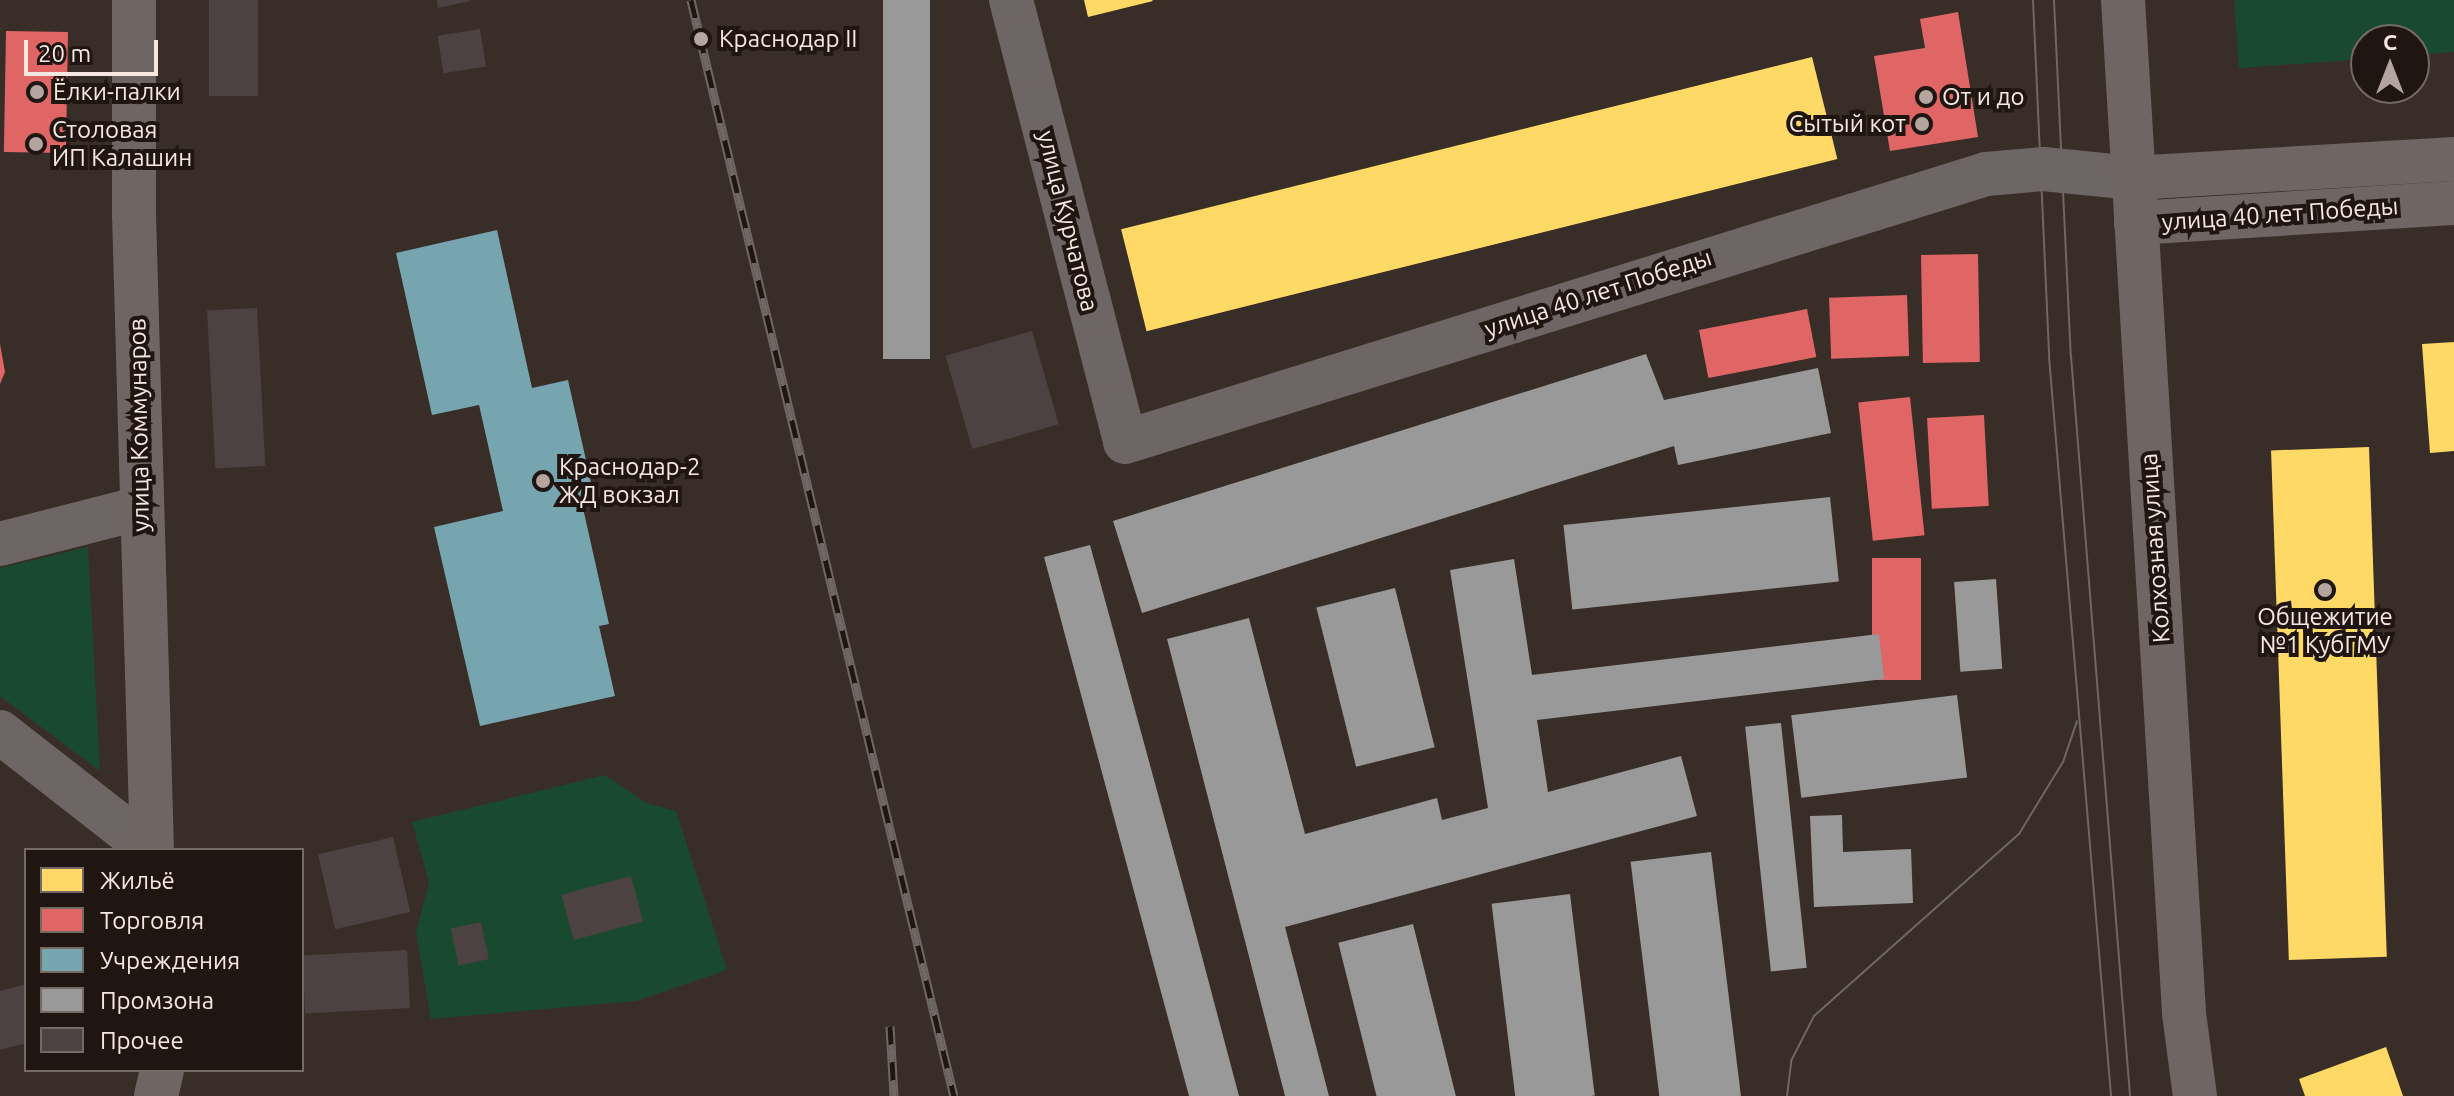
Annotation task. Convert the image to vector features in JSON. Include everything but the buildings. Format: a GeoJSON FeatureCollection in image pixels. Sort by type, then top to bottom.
{"type":"FeatureCollection","features":[{"type":"Feature","properties":{"kind":"main road","name":"улица Коммунаров"},"geometry":{"type":"LineString","coordinates":[[134,0],[141,508],[151,848]]}},
{"type":"Feature","properties":{"kind":"main road","name":"Колхозная улица"},"geometry":{"type":"LineString","coordinates":[[2123,0],[2184,1013],[2195,1096]]}},
{"type":"Feature","properties":{"kind":"main road","name":"улица 40 лет Победы"},"geometry":{"type":"LineString","coordinates":[[2133,178],[2454,159]]}},
{"type":"Feature","properties":{"kind":"main road","name":"улица 40 лет Победы"},"geometry":{"type":"LineString","coordinates":[[2136,223],[2454,203]]}},
{"type":"Feature","properties":{"kind":"main road"},"geometry":{"type":"LineString","coordinates":[[156,1096],[162,1072]]}},
{"type":"Feature","properties":{"kind":"street","name":"улица Курчатова"},"geometry":{"type":"LineString","coordinates":[[1011,0],[1125,442]]}},
{"type":"Feature","properties":{"kind":"street","name":"улица 40 лет Победы"},"geometry":{"type":"LineString","coordinates":[[1125,442],[1876,205],[1986,174],[2077,172],[2133,178]]}},
{"type":"Feature","properties":{"kind":"street","name":"улица 40 лет Победы"},"geometry":{"type":"LineString","coordinates":[[2077,172],[2136,223]]}},
{"type":"Feature","properties":{"kind":"street"},"geometry":{"type":"LineString","coordinates":[[0,544],[141,508]]}},
{"type":"Feature","properties":{"kind":"street"},"geometry":{"type":"LineString","coordinates":[[0,732],[148,848]]}},
{"type":"Feature","properties":{"kind":"green space"},"geometry":{"type":"Polygon","coordinates":[[[2234,0],[2454,0],[2454,52],[2430,54],[2430,24],[2350,24],[2350,60],[2239,68],[2234,0]]]}},
{"type":"Feature","properties":{"kind":"green space"},"geometry":{"type":"Polygon","coordinates":[[[88,547],[100,771],[0,696],[0,568],[88,547]]]}},
{"type":"Feature","properties":{"kind":"green space"},"geometry":{"type":"Polygon","coordinates":[[[605,775],[646,803],[676,811],[727,970],[636,1001],[431,1019],[416,933],[429,882],[412,822],[605,775]]]}},
{"type":"Feature","properties":{"kind":"tram line"},"geometry":{"type":"LineString","coordinates":[[2033,0],[2049,357],[2111,1096]]}},
{"type":"Feature","properties":{"kind":"tram line"},"geometry":{"type":"LineString","coordinates":[[2054,0],[2071,356],[2130,1096]]}},
{"type":"Feature","properties":{"kind":"tram line"},"geometry":{"type":"LineString","coordinates":[[1787,1096],[1791,1061],[1814,1016],[2019,834],[2063,762],[2077,721]]}},
{"type":"Feature","properties":{"kind":"railway"},"geometry":{"type":"LineString","coordinates":[[691,0],[954,1096]]}},
{"type":"Feature","properties":{"kind":"railway"},"geometry":{"type":"LineString","coordinates":[[890,1026],[894,1096]]}},
{"type":"Feature","properties":{"kind":"place","name":"Краснодар II"},"geometry":{"type":"Point","coordinates":[701,39]}},
{"type":"Feature","properties":{"kind":"place","name":"Ёлки-палки"},"geometry":{"type":"Point","coordinates":[37,92]}},
{"type":"Feature","properties":{"kind":"place","name":"От и до"},"geometry":{"type":"Point","coordinates":[1926,97]}},
{"type":"Feature","properties":{"kind":"place","name":"Сытый кот"},"geometry":{"type":"Point","coordinates":[1922,124]}},
{"type":"Feature","properties":{"kind":"place","name":"Столовая ИП Калашин"},"geometry":{"type":"Point","coordinates":[36,144]}},
{"type":"Feature","properties":{"kind":"place","name":"Краснодар-2 ЖД вокзал"},"geometry":{"type":"Point","coordinates":[543,481]}},
{"type":"Feature","properties":{"kind":"place","name":"Общежитие №1 КубГМУ"},"geometry":{"type":"Point","coordinates":[2325,590]}}]}
